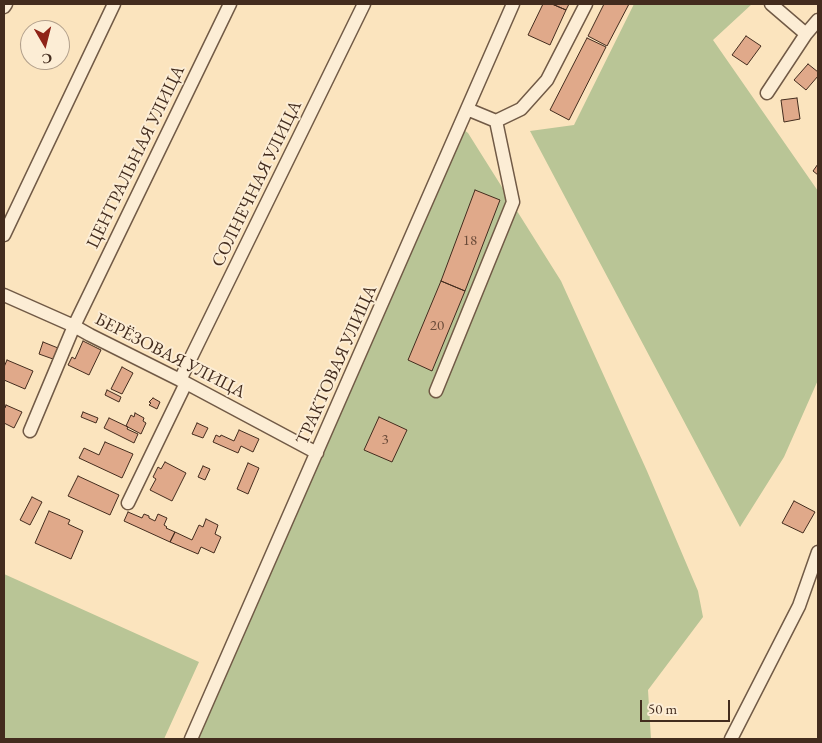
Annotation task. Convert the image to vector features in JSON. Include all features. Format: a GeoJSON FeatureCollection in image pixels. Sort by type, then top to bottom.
{"type":"FeatureCollection","features":[{"type":"Feature","properties":{"kind":"street"},"geometry":{"type":"LineString","coordinates":[[4,8],[6,4]]}},
{"type":"Feature","properties":{"kind":"street"},"geometry":{"type":"LineString","coordinates":[[4,235],[114,4]]}},
{"type":"Feature","properties":{"kind":"street","name":"ЦЕНТРАЛЬНАЯ УЛИЦА"},"geometry":{"type":"LineString","coordinates":[[30,431],[74,326],[230,4]]}},
{"type":"Feature","properties":{"kind":"street","name":"СОЛНЕЧНАЯ УЛИЦА"},"geometry":{"type":"LineString","coordinates":[[128,503],[183,382],[364,4]]}},
{"type":"Feature","properties":{"kind":"street","name":"ТРАКТОВАЯ УЛИЦА"},"geometry":{"type":"LineString","coordinates":[[191,739],[513,4]]}},
{"type":"Feature","properties":{"kind":"street"},"geometry":{"type":"LineString","coordinates":[[467,109],[496,121],[521,109],[547,80],[586,4]]}},
{"type":"Feature","properties":{"kind":"street"},"geometry":{"type":"LineString","coordinates":[[771,4],[806,34]]}},
{"type":"Feature","properties":{"kind":"street"},"geometry":{"type":"LineString","coordinates":[[767,93],[806,34],[818,20]]}},
{"type":"Feature","properties":{"kind":"street"},"geometry":{"type":"LineString","coordinates":[[436,391],[513,202],[496,121]]}},
{"type":"Feature","properties":{"kind":"street","name":"БЕРЁЗОВАЯ УЛИЦА"},"geometry":{"type":"LineString","coordinates":[[4,295],[74,326],[317,453]]}},
{"type":"Feature","properties":{"kind":"street"},"geometry":{"type":"LineString","coordinates":[[731,739],[800,606],[818,552]]}},
{"type":"Feature","properties":{"kind":"green space"},"geometry":{"type":"Polygon","coordinates":[[[634,4],[752,4],[713,40],[818,191],[818,380],[784,457],[740,527],[530,131],[574,125],[634,4]]]}},
{"type":"Feature","properties":{"kind":"green space"},"geometry":{"type":"Polygon","coordinates":[[[460,127],[468,133],[561,281],[647,471],[698,591],[703,617],[648,690],[651,739],[197,739],[460,127]]]}},
{"type":"Feature","properties":{"kind":"green space"},"geometry":{"type":"Polygon","coordinates":[[[4,574],[199,662],[164,739],[4,739],[4,574]]]}},
{"type":"Feature","properties":{"kind":"building"},"geometry":{"type":"Polygon","coordinates":[[[543,4],[552,4],[566,10],[550,45],[528,35],[543,4]]]}},
{"type":"Feature","properties":{"kind":"building"},"geometry":{"type":"Polygon","coordinates":[[[552,4],[569,4],[566,10],[552,4]]]}},
{"type":"Feature","properties":{"kind":"building"},"geometry":{"type":"Polygon","coordinates":[[[604,4],[629,4],[607,46],[588,36],[604,4]]]}},
{"type":"Feature","properties":{"kind":"building"},"geometry":{"type":"Polygon","coordinates":[[[746,36],[761,46],[747,65],[732,55],[746,36]]]}},
{"type":"Feature","properties":{"kind":"building"},"geometry":{"type":"Polygon","coordinates":[[[587,38],[606,47],[569,120],[550,110],[587,38]]]}},
{"type":"Feature","properties":{"kind":"building"},"geometry":{"type":"Polygon","coordinates":[[[808,64],[818,72],[818,76],[806,90],[794,80],[808,64]]]}},
{"type":"Feature","properties":{"kind":"building"},"geometry":{"type":"Polygon","coordinates":[[[797,98],[800,119],[784,122],[781,100],[797,98]]]}},
{"type":"Feature","properties":{"kind":"building"},"geometry":{"type":"Polygon","coordinates":[[[818,164],[818,175],[813,171],[818,164]]]}},
{"type":"Feature","properties":{"kind":"building"},"geometry":{"type":"Polygon","coordinates":[[[475,190],[500,200],[465,291],[441,281],[475,190]]]}},
{"type":"Feature","properties":{"kind":"building"},"geometry":{"type":"Polygon","coordinates":[[[441,281],[465,291],[432,371],[408,360],[441,281]]]}},
{"type":"Feature","properties":{"kind":"building"},"geometry":{"type":"Polygon","coordinates":[[[83,341],[101,350],[89,375],[68,365],[72,357],[75,359],[83,341]]]}},
{"type":"Feature","properties":{"kind":"building"},"geometry":{"type":"Polygon","coordinates":[[[43,342],[58,348],[53,359],[39,354],[43,342]]]}},
{"type":"Feature","properties":{"kind":"building"},"geometry":{"type":"Polygon","coordinates":[[[7,360],[33,371],[25,389],[4,380],[4,367],[7,360]]]}},
{"type":"Feature","properties":{"kind":"building"},"geometry":{"type":"Polygon","coordinates":[[[122,367],[133,373],[122,394],[111,389],[122,367]]]}},
{"type":"Feature","properties":{"kind":"building"},"geometry":{"type":"Polygon","coordinates":[[[107,390],[121,397],[119,402],[105,395],[107,390]]]}},
{"type":"Feature","properties":{"kind":"building"},"geometry":{"type":"Polygon","coordinates":[[[153,398],[160,402],[157,409],[149,405],[153,398]]]}},
{"type":"Feature","properties":{"kind":"building"},"geometry":{"type":"Polygon","coordinates":[[[6,405],[22,412],[14,428],[4,423],[4,408],[6,405]]]}},
{"type":"Feature","properties":{"kind":"building"},"geometry":{"type":"Polygon","coordinates":[[[83,412],[98,418],[96,423],[81,417],[83,412]]]}},
{"type":"Feature","properties":{"kind":"building"},"geometry":{"type":"Polygon","coordinates":[[[135,413],[144,418],[143,421],[146,423],[141,434],[126,426],[131,415],[134,417],[135,413]]]}},
{"type":"Feature","properties":{"kind":"building"},"geometry":{"type":"Polygon","coordinates":[[[379,417],[407,430],[392,462],[364,450],[379,417]]]}},
{"type":"Feature","properties":{"kind":"building"},"geometry":{"type":"Polygon","coordinates":[[[109,418],[138,434],[134,443],[104,428],[109,418]]]}},
{"type":"Feature","properties":{"kind":"building"},"geometry":{"type":"Polygon","coordinates":[[[197,423],[208,428],[203,438],[192,434],[197,423]]]}},
{"type":"Feature","properties":{"kind":"building"},"geometry":{"type":"Polygon","coordinates":[[[239,430],[259,439],[253,452],[241,446],[238,453],[213,442],[216,435],[220,437],[221,435],[234,441],[239,430]]]}},
{"type":"Feature","properties":{"kind":"building"},"geometry":{"type":"Polygon","coordinates":[[[105,442],[133,454],[122,478],[79,458],[84,448],[99,455],[105,442]]]}},
{"type":"Feature","properties":{"kind":"building"},"geometry":{"type":"Polygon","coordinates":[[[165,462],[186,473],[172,501],[150,490],[156,479],[153,477],[158,467],[161,469],[165,462]]]}},
{"type":"Feature","properties":{"kind":"building"},"geometry":{"type":"Polygon","coordinates":[[[248,463],[259,468],[248,494],[237,489],[248,463]]]}},
{"type":"Feature","properties":{"kind":"building"},"geometry":{"type":"Polygon","coordinates":[[[203,466],[210,469],[205,480],[198,477],[203,466]]]}},
{"type":"Feature","properties":{"kind":"building"},"geometry":{"type":"Polygon","coordinates":[[[78,476],[119,495],[110,515],[68,496],[78,476]]]}},
{"type":"Feature","properties":{"kind":"building"},"geometry":{"type":"Polygon","coordinates":[[[32,497],[42,502],[30,525],[20,520],[32,497]]]}},
{"type":"Feature","properties":{"kind":"building"},"geometry":{"type":"Polygon","coordinates":[[[794,501],[815,512],[803,533],[782,523],[794,501]]]}},
{"type":"Feature","properties":{"kind":"building"},"geometry":{"type":"Polygon","coordinates":[[[49,511],[70,520],[68,524],[83,531],[71,559],[35,543],[49,511]]]}},
{"type":"Feature","properties":{"kind":"building"},"geometry":{"type":"Polygon","coordinates":[[[128,512],[142,518],[144,514],[155,521],[158,514],[167,518],[164,525],[175,532],[170,542],[124,521],[128,512]]]}},
{"type":"Feature","properties":{"kind":"building"},"geometry":{"type":"Polygon","coordinates":[[[206,519],[218,525],[215,534],[221,537],[214,553],[201,547],[198,554],[170,542],[175,532],[192,540],[199,525],[203,527],[206,519]]]}}]}
